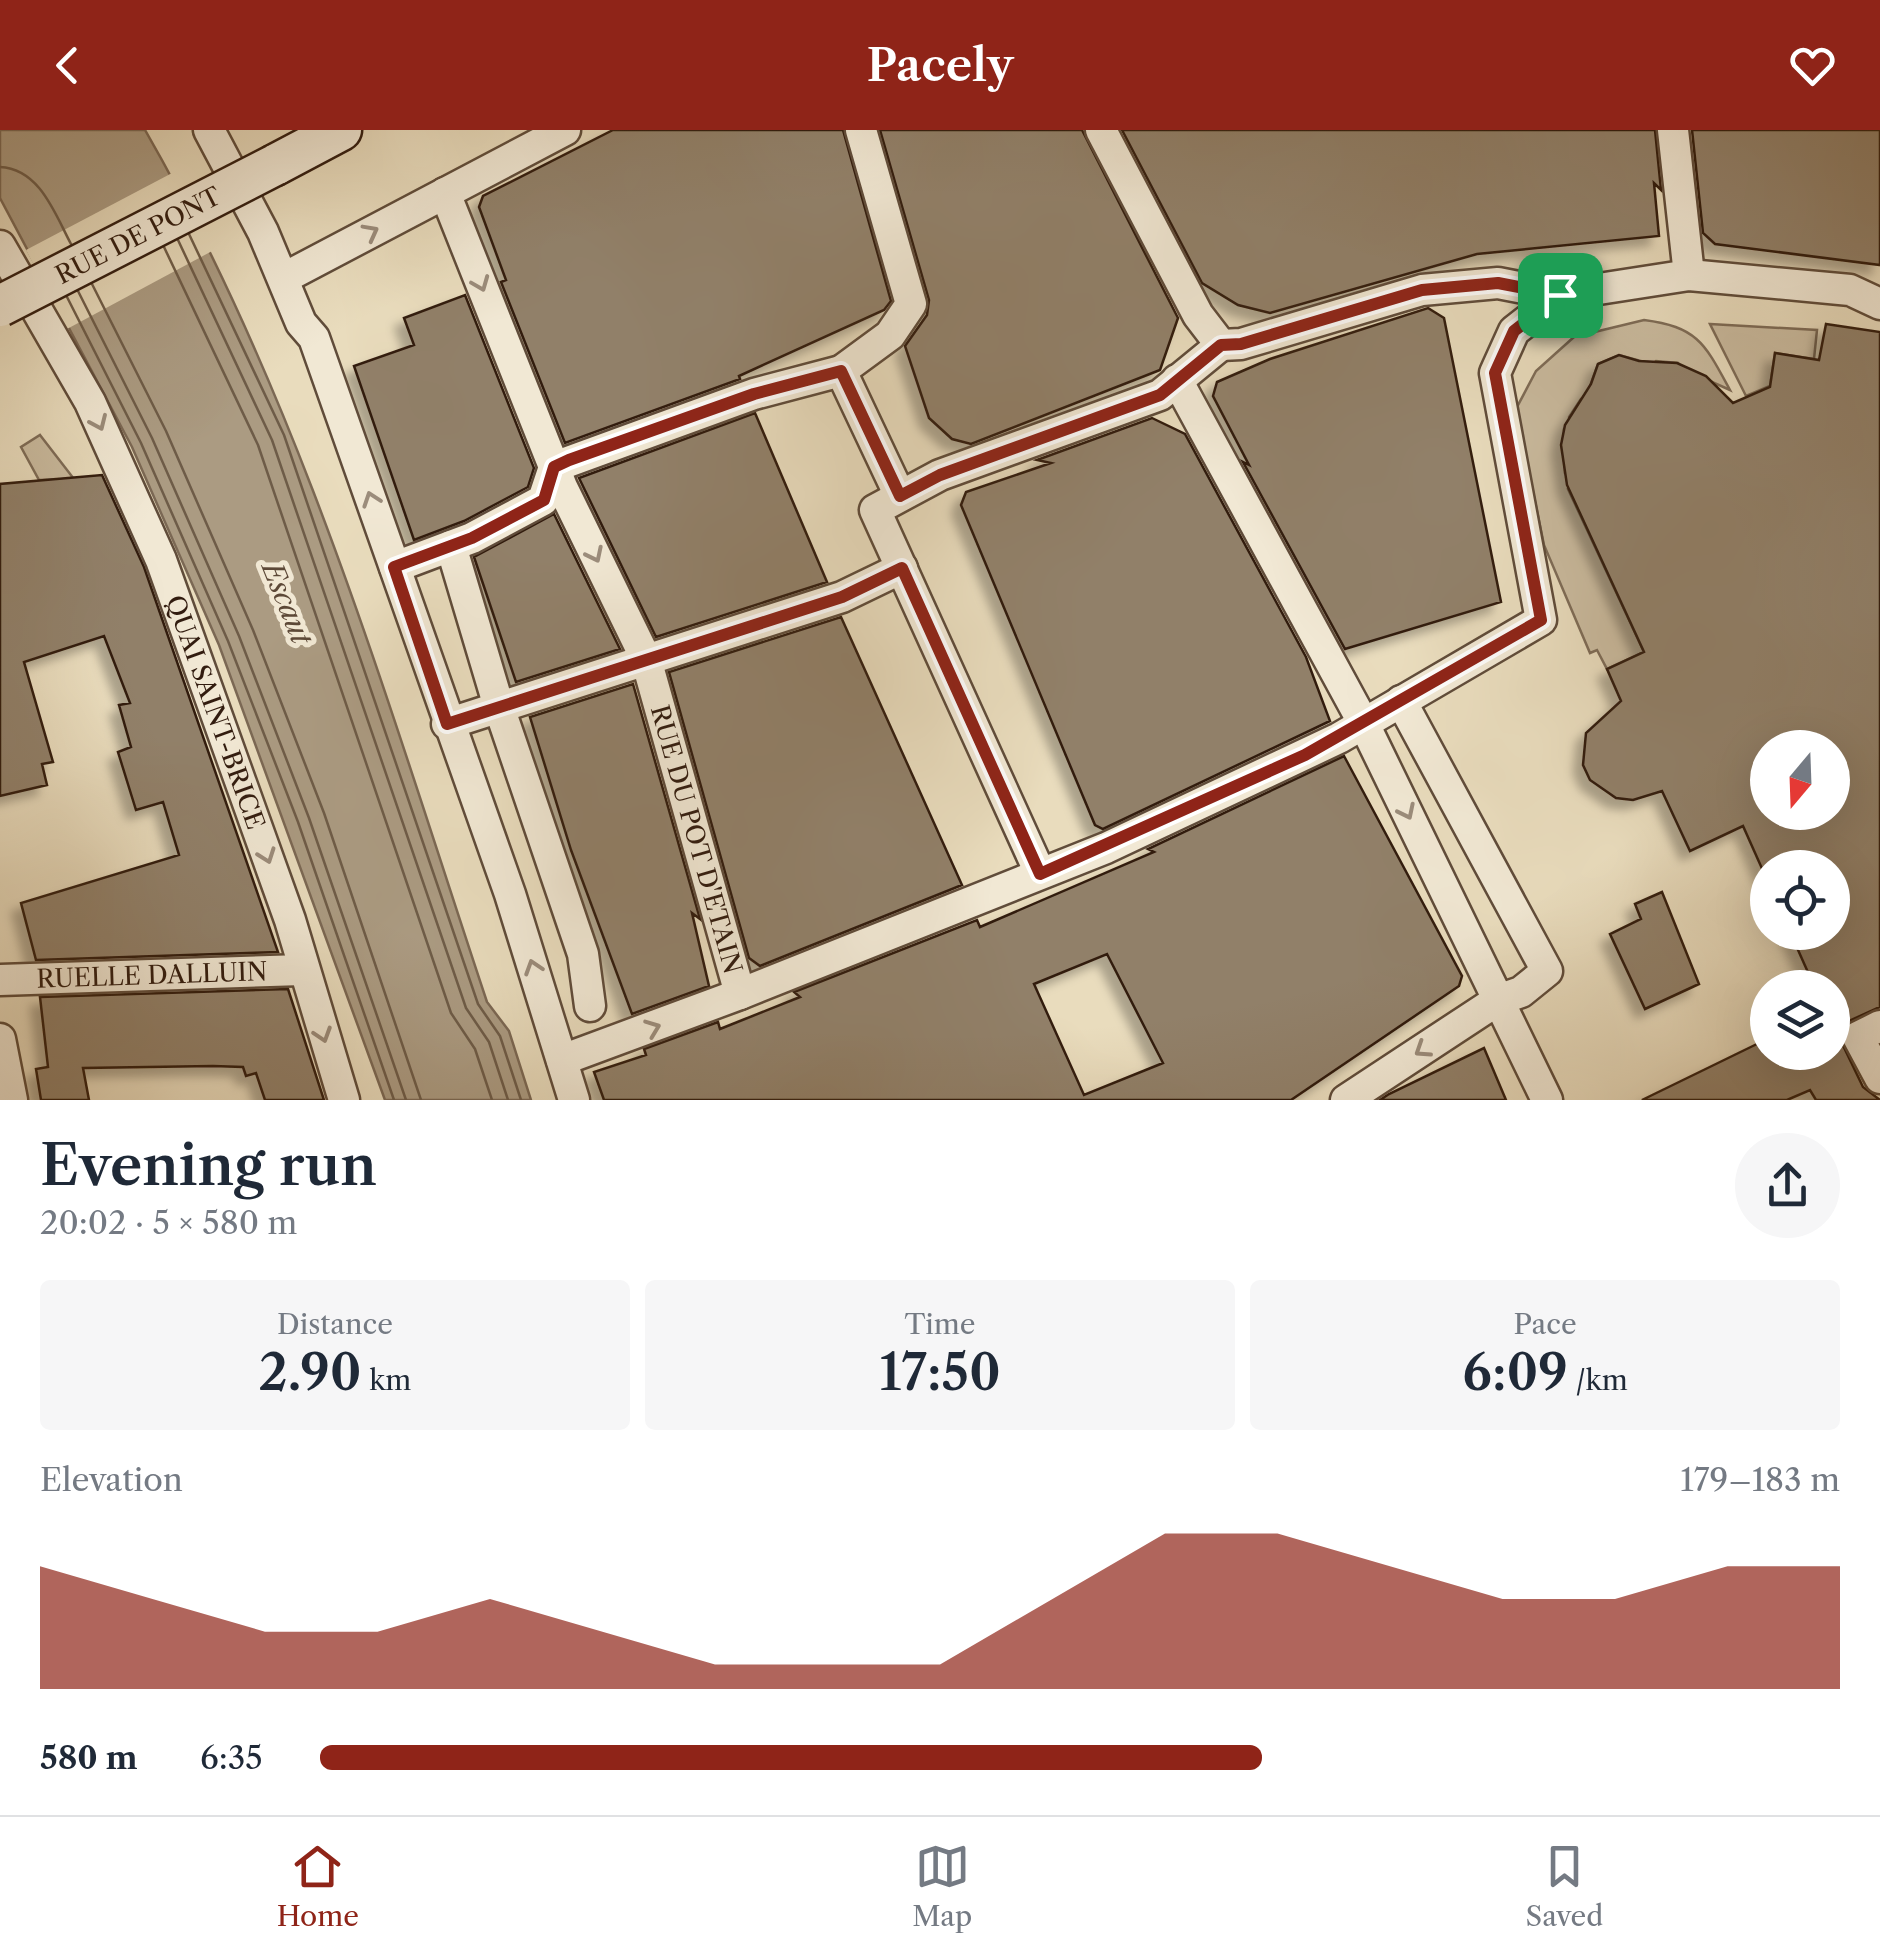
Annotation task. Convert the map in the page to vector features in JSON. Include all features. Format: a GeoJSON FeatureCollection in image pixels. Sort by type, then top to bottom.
{"type":"FeatureCollection","features":[{"type":"Feature","properties":{"kind":"street","name":"RUE DE PONT"},"geometry":{"type":"LineString","coordinates":[[0,306],[341,130]]}},
{"type":"Feature","properties":{"kind":"street"},"geometry":{"type":"LineString","coordinates":[[284,278],[566,130]]}},
{"type":"Feature","properties":{"kind":"street"},"geometry":{"type":"LineString","coordinates":[[394,567],[451,546],[544,500],[554,467],[754,394],[841,371],[890,335],[912,304],[860,130]]}},
{"type":"Feature","properties":{"kind":"street"},"geometry":{"type":"LineString","coordinates":[[1101,130],[1198,316],[1221,345]]}},
{"type":"Feature","properties":{"kind":"street"},"geometry":{"type":"LineString","coordinates":[[1672,130],[1689,274]]}},
{"type":"Feature","properties":{"kind":"street"},"geometry":{"type":"LineString","coordinates":[[215,140],[284,278],[301,323],[314,338],[510,894],[574,1100]]}},
{"type":"Feature","properties":{"kind":"street","name":"RUE DU POT D'ETAIN"},"geometry":{"type":"LineString","coordinates":[[445,193],[554,467],[646,659],[740,994]]}},
{"type":"Feature","properties":{"kind":"street","name":"QUAI SAINT-BRICE"},"geometry":{"type":"LineString","coordinates":[[0,246],[90,402],[161,560],[290,920],[344,1100]]}},
{"type":"Feature","properties":{"kind":"street"},"geometry":{"type":"LineString","coordinates":[[1040,874],[874,510],[940,475],[1160,395],[1221,345],[1241,344],[1422,290],[1498,283],[1560,295],[1689,274],[1850,290],[1880,304]]}},
{"type":"Feature","properties":{"kind":"street"},"geometry":{"type":"LineString","coordinates":[[562,1060],[740,994],[1106,848],[1364,724],[1541,620],[1495,373],[1514,331],[1560,295]]}},
{"type":"Feature","properties":{"kind":"street"},"geometry":{"type":"LineString","coordinates":[[841,371],[900,496]]}},
{"type":"Feature","properties":{"kind":"street"},"geometry":{"type":"LineString","coordinates":[[1178,380],[1364,724],[1546,1100]]}},
{"type":"Feature","properties":{"kind":"street"},"geometry":{"type":"LineString","coordinates":[[451,546],[499,708],[583,954],[590,1006]]}},
{"type":"Feature","properties":{"kind":"street"},"geometry":{"type":"LineString","coordinates":[[447,724],[842,597],[898,558]]}},
{"type":"Feature","properties":{"kind":"street"},"geometry":{"type":"LineString","coordinates":[[1346,1100],[1498,1000],[1520,992],[1546,971],[1401,701]]}},
{"type":"Feature","properties":{"kind":"street","name":"RUELLE DALLUIN"},"geometry":{"type":"LineString","coordinates":[[0,980],[302,970]]}},
{"type":"Feature","properties":{"kind":"street"},"geometry":{"type":"LineString","coordinates":[[1880,1026],[1858,1037],[1880,1078]]}},
{"type":"Feature","properties":{"kind":"street"},"geometry":{"type":"LineString","coordinates":[[0,1039],[12,1100]]}},
{"type":"Feature","properties":{"kind":"shaded area"},"geometry":{"type":"Polygon","coordinates":[[[1644,320],[1677,327],[1698,340],[1730,390],[1710,381],[1686,381],[1678,363],[1656,361],[1644,374],[1641,361],[1619,355],[1598,364],[1590,386],[1598,396],[1581,399],[1569,417],[1576,432],[1564,430],[1565,473],[1579,483],[1568,489],[1644,652],[1607,669],[1597,650],[1590,653],[1544,545],[1516,409],[1536,371],[1574,337],[1644,320]]]}},
{"type":"Feature","properties":{"kind":"shaded area"},"geometry":{"type":"Polygon","coordinates":[[[1710,324],[1817,330],[1814,359],[1775,353],[1770,386],[1746,396],[1710,324]]]}},
{"type":"Feature","properties":{"kind":"shaded area"},"geometry":{"type":"Polygon","coordinates":[[[40,435],[74,479],[39,480],[21,447],[40,435]]]}},
{"type":"Feature","properties":{"kind":"water","name":"Escaut"},"geometry":{"type":"Polygon","coordinates":[[[0,130],[145,130],[201,234],[296,448],[377,668],[487,1002],[509,1031],[531,1100],[385,1100],[219,645],[132,447],[0,198],[0,130]]]}},
{"type":"Feature","properties":{"kind":"pier"},"geometry":{"type":"Polygon","coordinates":[[[174,172],[214,250],[67,329],[26,250],[174,172]]]}},
{"type":"Feature","properties":{"kind":"building"},"geometry":{"type":"Polygon","coordinates":[[[613,130],[843,130],[891,301],[884,310],[739,376],[740,379],[565,443],[501,282],[506,280],[479,207],[483,196],[613,130]]]}},
{"type":"Feature","properties":{"kind":"building"},"geometry":{"type":"Polygon","coordinates":[[[880,130],[1082,130],[1178,318],[1160,370],[971,444],[952,439],[929,418],[905,346],[927,315],[929,300],[880,130]]]}},
{"type":"Feature","properties":{"kind":"building"},"geometry":{"type":"Polygon","coordinates":[[[1122,130],[1655,130],[1661,190],[1654,183],[1659,236],[1477,254],[1270,313],[1238,305],[1202,283],[1122,130]]]}},
{"type":"Feature","properties":{"kind":"building"},"geometry":{"type":"Polygon","coordinates":[[[1692,130],[1880,130],[1880,265],[1715,244],[1703,233],[1692,130]]]}},
{"type":"Feature","properties":{"kind":"building"},"geometry":{"type":"Polygon","coordinates":[[[465,295],[534,468],[528,487],[464,521],[414,540],[354,366],[414,345],[404,318],[465,295]]]}},
{"type":"Feature","properties":{"kind":"building"},"geometry":{"type":"Polygon","coordinates":[[[1428,308],[1444,318],[1501,602],[1345,649],[1243,462],[1249,465],[1213,396],[1217,382],[1270,359],[1428,308]]]}},
{"type":"Feature","properties":{"kind":"building"},"geometry":{"type":"Polygon","coordinates":[[[1826,324],[1880,332],[1880,1007],[1850,1021],[1850,970],[1807,970],[1798,950],[1850,950],[1850,850],[1754,850],[1743,826],[1690,851],[1662,791],[1633,800],[1616,798],[1590,780],[1583,765],[1586,733],[1621,701],[1607,669],[1644,652],[1567,485],[1561,445],[1565,425],[1591,384],[1598,364],[1619,355],[1639,361],[1677,363],[1706,376],[1733,403],[1770,387],[1775,353],[1819,360],[1826,324]]]}},
{"type":"Feature","properties":{"kind":"building"},"geometry":{"type":"Polygon","coordinates":[[[755,413],[827,582],[656,637],[579,478],[755,413]]]}},
{"type":"Feature","properties":{"kind":"building"},"geometry":{"type":"Polygon","coordinates":[[[1152,418],[1185,434],[1306,657],[1330,721],[1103,829],[1095,825],[961,505],[966,492],[1051,463],[1037,460],[1152,418]]]}},
{"type":"Feature","properties":{"kind":"building"},"geometry":{"type":"Polygon","coordinates":[[[102,475],[144,567],[278,952],[36,960],[21,903],[179,855],[163,802],[136,810],[118,752],[131,747],[119,705],[130,703],[104,636],[24,662],[53,762],[42,764],[47,785],[0,796],[0,484],[102,475]]]}},
{"type":"Feature","properties":{"kind":"building"},"geometry":{"type":"Polygon","coordinates":[[[554,514],[620,649],[516,682],[474,557],[554,514]]]}},
{"type":"Feature","properties":{"kind":"building"},"geometry":{"type":"Polygon","coordinates":[[[841,617],[962,885],[760,966],[749,958],[669,672],[841,617]]]}},
{"type":"Feature","properties":{"kind":"building"},"geometry":{"type":"Polygon","coordinates":[[[633,684],[700,919],[692,913],[709,986],[632,1014],[571,850],[530,717],[633,684]]]}},
{"type":"Feature","properties":{"kind":"building"},"geometry":{"type":"Polygon","coordinates":[[[1344,756],[1462,976],[1459,986],[1291,1100],[604,1100],[594,1072],[646,1055],[644,1049],[718,1022],[720,1029],[800,997],[794,992],[977,920],[980,927],[1154,852],[1148,849],[1344,756]],[[1107,954],[1034,984],[1084,1095],[1163,1063],[1107,954]]]}},
{"type":"Feature","properties":{"kind":"building"},"geometry":{"type":"Polygon","coordinates":[[[1662,892],[1699,984],[1645,1009],[1610,934],[1641,919],[1635,904],[1662,892]]]}},
{"type":"Feature","properties":{"kind":"building"},"geometry":{"type":"Polygon","coordinates":[[[288,989],[324,1100],[265,1100],[256,1073],[246,1076],[243,1067],[213,1066],[83,1068],[89,1100],[41,1100],[36,1069],[48,1067],[40,997],[288,989]]]}},
{"type":"Feature","properties":{"kind":"building"},"geometry":{"type":"Polygon","coordinates":[[[1750,1047],[1750,1070],[1850,1070],[1850,1060],[1863,1087],[1880,1100],[1816,1100],[1810,1090],[1787,1100],[1642,1100],[1750,1047]]]}},
{"type":"Feature","properties":{"kind":"building"},"geometry":{"type":"Polygon","coordinates":[[[1484,1048],[1506,1100],[1380,1100],[1389,1094],[1484,1048]]]}},
{"type":"Feature","properties":{"kind":"route"},"geometry":{"type":"LineString","coordinates":[[1498,283],[1560,295],[1514,331],[1495,373],[1541,620],[1305,755],[1106,848],[1040,874],[902,568],[842,597],[447,724],[394,567],[472,538],[544,500],[554,467],[569,460],[754,394],[841,371],[900,496],[940,475],[1160,395],[1221,345],[1241,344],[1422,290],[1498,283]]}}]}
